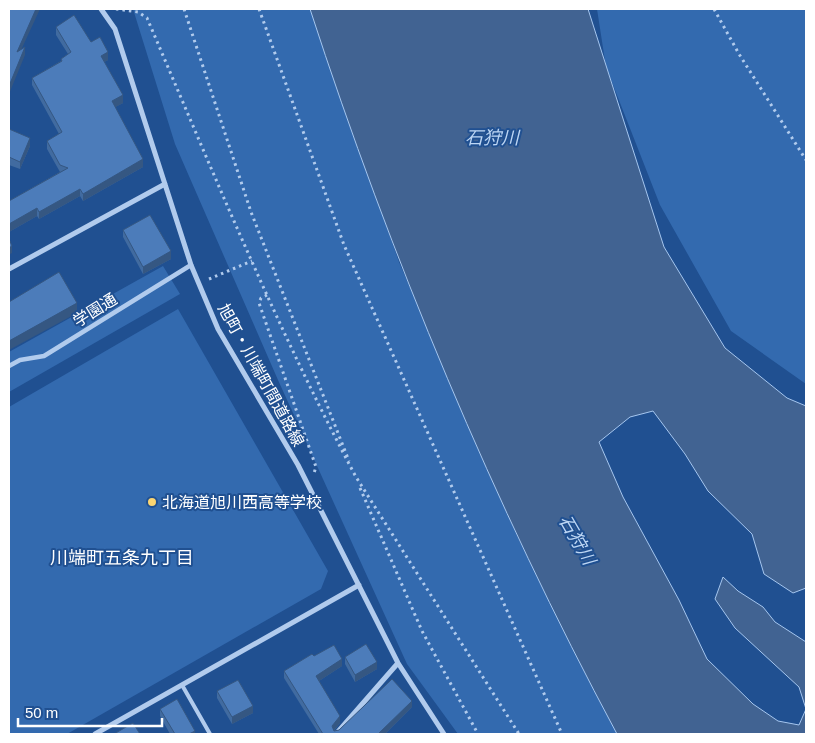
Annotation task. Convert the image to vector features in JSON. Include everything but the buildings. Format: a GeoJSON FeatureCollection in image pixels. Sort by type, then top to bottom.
{"type":"FeatureCollection","features":[{"type":"Feature","properties":{"kind":"street","name":"旭町・川端町間道路線"},"geometry":{"type":"LineString","coordinates":[[100,9],[116,29],[191,265],[218,329],[304,477],[398,662],[444,734]]}},
{"type":"Feature","properties":{"kind":"street"},"geometry":{"type":"LineString","coordinates":[[9,269],[165,184]]}},
{"type":"Feature","properties":{"kind":"street","name":"学園通"},"geometry":{"type":"LineString","coordinates":[[9,366],[20,360],[44,356],[191,265]]}},
{"type":"Feature","properties":{"kind":"street"},"geometry":{"type":"LineString","coordinates":[[95,734],[359,586]]}},
{"type":"Feature","properties":{"kind":"street"},"geometry":{"type":"LineString","coordinates":[[336,734],[398,662]]}},
{"type":"Feature","properties":{"kind":"lane"},"geometry":{"type":"LineString","coordinates":[[182,685],[210,734]]}},
{"type":"Feature","properties":{"kind":"path"},"geometry":{"type":"LineString","coordinates":[[113,9],[138,12],[146,18],[267,295],[356,478],[519,734]]}},
{"type":"Feature","properties":{"kind":"path"},"geometry":{"type":"LineString","coordinates":[[184,9],[250,212],[356,478],[422,630],[478,734]]}},
{"type":"Feature","properties":{"kind":"path"},"geometry":{"type":"LineString","coordinates":[[259,9],[344,245],[562,734]]}},
{"type":"Feature","properties":{"kind":"path"},"geometry":{"type":"LineString","coordinates":[[714,9],[739,54],[806,160]]}},
{"type":"Feature","properties":{"kind":"path"},"geometry":{"type":"LineString","coordinates":[[217,276],[252,261]]}},
{"type":"Feature","properties":{"kind":"path"},"geometry":{"type":"LineString","coordinates":[[267,295],[260,298],[259,303],[316,467],[316,472],[304,477]]}},
{"type":"Feature","properties":{"kind":"shaded area"},"geometry":{"type":"Polygon","coordinates":[[[133,9],[311,9],[399,262],[518,538],[617,734],[458,734],[407,664],[278,380],[175,144],[133,9]]]}},
{"type":"Feature","properties":{"kind":"shaded area"},"geometry":{"type":"Polygon","coordinates":[[[597,9],[806,9],[806,384],[731,331],[660,205],[606,67],[597,9]]]}},
{"type":"Feature","properties":{"kind":"shaded area"},"geometry":{"type":"Polygon","coordinates":[[[163,266],[180,294],[9,392],[9,352],[163,266]]]}},
{"type":"Feature","properties":{"kind":"shaded area","name":"北海道旭川西高等学校"},"geometry":{"type":"Polygon","coordinates":[[[178,309],[328,571],[321,589],[67,734],[9,734],[9,407],[178,309]]]}},
{"type":"Feature","properties":{"kind":"water","name":"石狩川"},"geometry":{"type":"Polygon","coordinates":[[[310,9],[588,9],[664,247],[725,348],[787,398],[806,406],[806,588],[793,593],[764,574],[752,534],[708,491],[685,454],[653,411],[630,417],[599,442],[623,497],[679,600],[707,659],[753,704],[778,721],[799,725],[806,709],[806,734],[617,734],[528,558],[447,378],[375,195],[310,9]]]}},
{"type":"Feature","properties":{"kind":"water"},"geometry":{"type":"Polygon","coordinates":[[[723,577],[738,591],[763,607],[775,622],[806,642],[806,709],[799,687],[735,628],[715,599],[723,577]]]}},
{"type":"Feature","properties":{"kind":"place","name":"北海道旭川西高等学校"},"geometry":{"type":"Point","coordinates":[152,502]}},
{"type":"Feature","properties":{"kind":"district","name":"川端町五条九丁目"},"geometry":{"type":"Point","coordinates":[122,558]}}]}
